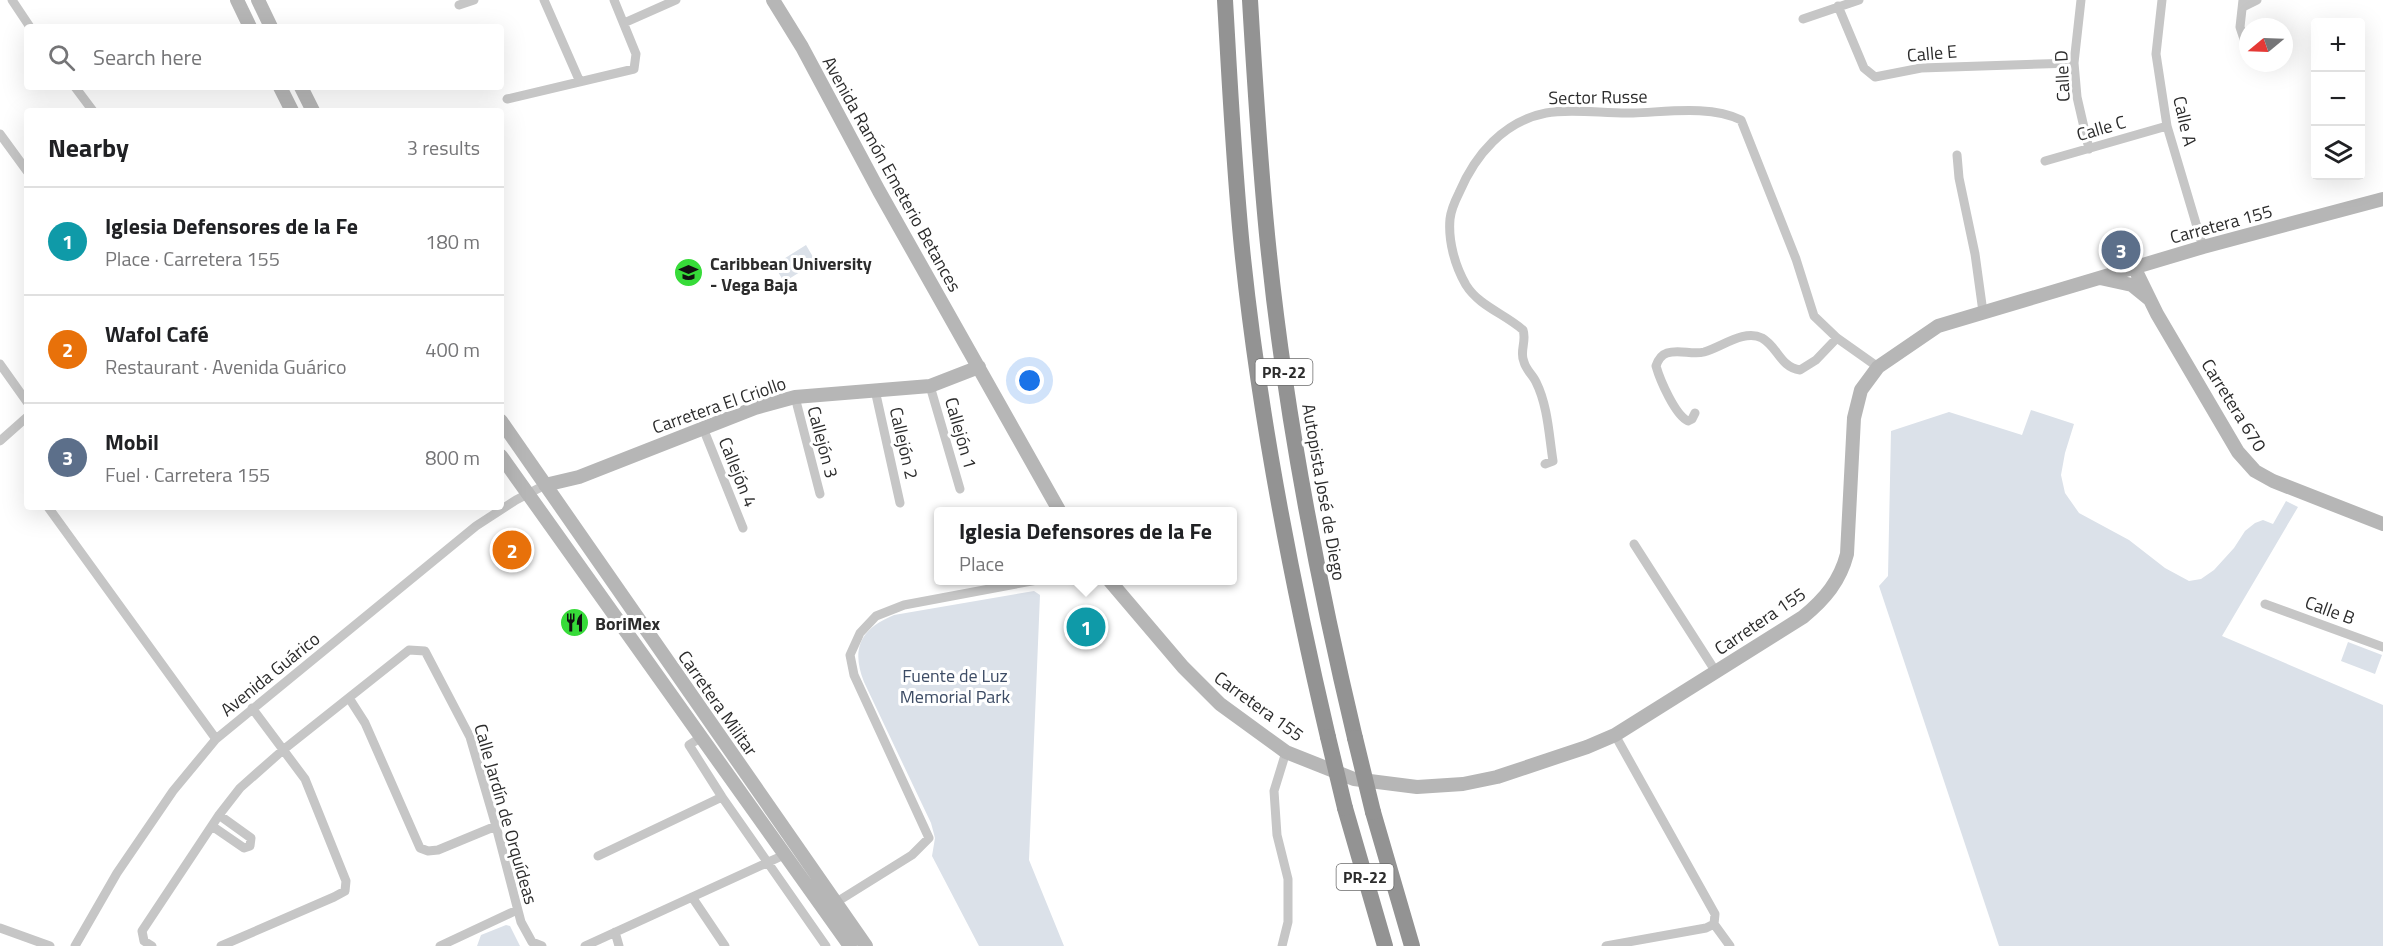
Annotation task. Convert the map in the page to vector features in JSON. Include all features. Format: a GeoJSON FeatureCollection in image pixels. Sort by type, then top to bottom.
{"type":"FeatureCollection","features":[{"type":"Feature","properties":{"kind":"highway","name":"PR-22"},"geometry":{"type":"LineString","coordinates":[[1225,0],[1237,197],[1258,379],[1284,532],[1328,737],[1345,808],[1385,946]]}},
{"type":"Feature","properties":{"kind":"highway","name":"Autopista José de Diego"},"geometry":{"type":"LineString","coordinates":[[1250,0],[1257,129],[1269,256],[1284,374],[1310,535],[1354,738],[1412,946]]}},
{"type":"Feature","properties":{"kind":"street"},"geometry":{"type":"LineString","coordinates":[[12,0],[28,24]]}},
{"type":"Feature","properties":{"kind":"street"},"geometry":{"type":"LineString","coordinates":[[237,0],[249,24]]}},
{"type":"Feature","properties":{"kind":"street"},"geometry":{"type":"LineString","coordinates":[[258,0],[270,24]]}},
{"type":"Feature","properties":{"kind":"street"},"geometry":{"type":"LineString","coordinates":[[459,5],[474,0]]}},
{"type":"Feature","properties":{"kind":"street"},"geometry":{"type":"LineString","coordinates":[[544,0],[580,82]]}},
{"type":"Feature","properties":{"kind":"street"},"geometry":{"type":"LineString","coordinates":[[507,99],[634,69],[636,54],[614,0]]}},
{"type":"Feature","properties":{"kind":"street"},"geometry":{"type":"LineString","coordinates":[[624,23],[676,0]]}},
{"type":"Feature","properties":{"kind":"street","name":"Avenida Ramón Emeterio Betances"},"geometry":{"type":"LineString","coordinates":[[773,0],[802,47],[879,191],[979,367]]}},
{"type":"Feature","properties":{"kind":"street"},"geometry":{"type":"LineString","coordinates":[[1803,19],[1859,0]]}},
{"type":"Feature","properties":{"kind":"street","name":"Calle D"},"geometry":{"type":"LineString","coordinates":[[2081,0],[2074,63],[2077,97],[2089,149]]}},
{"type":"Feature","properties":{"kind":"street","name":"Calle A"},"geometry":{"type":"LineString","coordinates":[[2162,0],[2156,54],[2167,126],[2203,247]]}},
{"type":"Feature","properties":{"kind":"street"},"geometry":{"type":"LineString","coordinates":[[2243,4],[2258,0]]}},
{"type":"Feature","properties":{"kind":"street","name":"Calle E"},"geometry":{"type":"LineString","coordinates":[[1838,6],[1864,68],[1875,77],[1921,68],[2074,63]]}},
{"type":"Feature","properties":{"kind":"street"},"geometry":{"type":"LineString","coordinates":[[77,90],[91,108]]}},
{"type":"Feature","properties":{"kind":"street"},"geometry":{"type":"LineString","coordinates":[[282,90],[290,108]]}},
{"type":"Feature","properties":{"kind":"street"},"geometry":{"type":"LineString","coordinates":[[302,90],[312,108]]}},
{"type":"Feature","properties":{"kind":"street","name":"Sector Russe"},"geometry":{"type":"LineString","coordinates":[[1545,464],[1553,461],[1550,440],[1542,397],[1522,358],[1525,340],[1523,330],[1488,307],[1468,287],[1454,258],[1450,232],[1451,211],[1466,178],[1493,140],[1516,123],[1545,113],[1558,111],[1607,114],[1720,113],[1742,120],[1796,259],[1814,316],[1837,338],[1878,367]]}},
{"type":"Feature","properties":{"kind":"street","name":"Calle C"},"geometry":{"type":"LineString","coordinates":[[2045,161],[2167,126]]}},
{"type":"Feature","properties":{"kind":"street"},"geometry":{"type":"LineString","coordinates":[[0,134],[24,167]]}},
{"type":"Feature","properties":{"kind":"street"},"geometry":{"type":"LineString","coordinates":[[1957,155],[1983,312]]}},
{"type":"Feature","properties":{"kind":"street","name":"Carretera 155"},"geometry":{"type":"LineString","coordinates":[[1113,585],[1202,688],[1251,728],[1286,752],[1354,779],[1417,787],[1446,786],[1497,777],[1587,747],[1615,735],[1803,617],[1824,598],[1842,572],[1850,532],[1857,403],[1866,381],[1878,367],[1938,326],[2203,247],[2383,199]]}},
{"type":"Feature","properties":{"kind":"street"},"geometry":{"type":"LineString","coordinates":[[2149,297],[2150,280],[2155,271],[2173,256]]}},
{"type":"Feature","properties":{"kind":"street","name":"Carretera 670"},"geometry":{"type":"LineString","coordinates":[[2134,267],[2238,452],[2255,471],[2273,481],[2383,524]]}},
{"type":"Feature","properties":{"kind":"street"},"geometry":{"type":"LineString","coordinates":[[2098,278],[2132,285],[2149,297]]}},
{"type":"Feature","properties":{"kind":"street"},"geometry":{"type":"LineString","coordinates":[[1695,412],[1692,419],[1684,420],[1674,405],[1656,366],[1662,355],[1670,352],[1702,353],[1753,335],[1770,345],[1787,365],[1800,370],[1816,360],[1837,338]]}},
{"type":"Feature","properties":{"kind":"street"},"geometry":{"type":"LineString","coordinates":[[0,364],[24,398]]}},
{"type":"Feature","properties":{"kind":"street"},"geometry":{"type":"LineString","coordinates":[[979,367],[1057,507]]}},
{"type":"Feature","properties":{"kind":"street","name":"Carretera El Criollo"},"geometry":{"type":"LineString","coordinates":[[545,485],[579,477],[755,408],[795,397],[930,386],[979,367]]}},
{"type":"Feature","properties":{"kind":"street","name":"Callejón 1"},"geometry":{"type":"LineString","coordinates":[[930,386],[960,489]]}},
{"type":"Feature","properties":{"kind":"street","name":"Callejón 2"},"geometry":{"type":"LineString","coordinates":[[875,390],[900,503]]}},
{"type":"Feature","properties":{"kind":"street","name":"Callejón 3"},"geometry":{"type":"LineString","coordinates":[[795,397],[820,494]]}},
{"type":"Feature","properties":{"kind":"street"},"geometry":{"type":"LineString","coordinates":[[0,441],[24,420]]}},
{"type":"Feature","properties":{"kind":"street","name":"Carretera Militar"},"geometry":{"type":"LineString","coordinates":[[504,425],[866,946]]}},
{"type":"Feature","properties":{"kind":"street","name":"Callejón 4"},"geometry":{"type":"LineString","coordinates":[[703,428],[743,528]]}},
{"type":"Feature","properties":{"kind":"street","name":"Carretera Militar"},"geometry":{"type":"LineString","coordinates":[[504,460],[850,946]]}},
{"type":"Feature","properties":{"kind":"street","name":"Avenida Guárico"},"geometry":{"type":"LineString","coordinates":[[504,509],[545,485]]}},
{"type":"Feature","properties":{"kind":"street"},"geometry":{"type":"LineString","coordinates":[[50,510],[216,739]]}},
{"type":"Feature","properties":{"kind":"street","name":"Avenida Guárico"},"geometry":{"type":"LineString","coordinates":[[75,946],[129,854],[173,791],[216,739],[476,526],[502,510]]}},
{"type":"Feature","properties":{"kind":"street"},"geometry":{"type":"LineString","coordinates":[[1634,544],[1716,672]]}},
{"type":"Feature","properties":{"kind":"street"},"geometry":{"type":"LineString","coordinates":[[835,903],[912,855],[929,838],[854,675],[850,655],[860,633],[876,616],[904,605],[1010,585]]}},
{"type":"Feature","properties":{"kind":"street","name":"Calle B"},"geometry":{"type":"LineString","coordinates":[[2265,604],[2383,647]]}},
{"type":"Feature","properties":{"kind":"street","name":"Calle Jardín de Orquídeas"},"geometry":{"type":"LineString","coordinates":[[152,946],[144,941],[142,931],[219,815],[240,788],[283,750],[409,650],[425,651],[470,737],[521,922],[532,942],[542,946]]}},
{"type":"Feature","properties":{"kind":"street"},"geometry":{"type":"LineString","coordinates":[[349,698],[365,723],[420,848],[428,851],[438,850],[496,826]]}},
{"type":"Feature","properties":{"kind":"street"},"geometry":{"type":"LineString","coordinates":[[221,946],[345,891],[346,882],[304,779],[252,708]]}},
{"type":"Feature","properties":{"kind":"street"},"geometry":{"type":"LineString","coordinates":[[1615,735],[1710,904],[1715,914],[1714,924],[1730,946]]}},
{"type":"Feature","properties":{"kind":"street"},"geometry":{"type":"LineString","coordinates":[[700,738],[689,745],[722,797],[826,946]]}},
{"type":"Feature","properties":{"kind":"street"},"geometry":{"type":"LineString","coordinates":[[1282,946],[1288,922],[1288,879],[1277,835],[1274,791],[1286,752]]}},
{"type":"Feature","properties":{"kind":"street"},"geometry":{"type":"LineString","coordinates":[[598,856],[722,797]]}},
{"type":"Feature","properties":{"kind":"street"},"geometry":{"type":"LineString","coordinates":[[212,826],[244,848],[250,846],[251,838],[219,815]]}},
{"type":"Feature","properties":{"kind":"street"},"geometry":{"type":"LineString","coordinates":[[585,946],[784,855]]}},
{"type":"Feature","properties":{"kind":"street"},"geometry":{"type":"LineString","coordinates":[[692,897],[725,946]]}},
{"type":"Feature","properties":{"kind":"street"},"geometry":{"type":"LineString","coordinates":[[440,946],[517,910]]}},
{"type":"Feature","properties":{"kind":"street"},"geometry":{"type":"LineString","coordinates":[[1606,946],[1706,928],[1714,924]]}},
{"type":"Feature","properties":{"kind":"street"},"geometry":{"type":"LineString","coordinates":[[0,928],[50,946]]}},
{"type":"Feature","properties":{"kind":"street"},"geometry":{"type":"LineString","coordinates":[[615,932],[619,946]]}},
{"type":"Feature","properties":{"kind":"green space"},"geometry":{"type":"Polygon","coordinates":[[[806,245],[816,262],[784,282],[774,265],[806,245]]]}},
{"type":"Feature","properties":{"kind":"green space"},"geometry":{"type":"Polygon","coordinates":[[[2031,410],[2074,424],[2061,475],[2065,493],[2079,513],[2129,540],[2165,568],[2189,581],[2201,579],[2214,570],[2234,548],[2245,531],[2255,523],[2263,520],[2273,524],[2286,501],[2298,507],[2222,636],[2383,705],[2383,946],[1999,946],[1879,586],[1888,576],[1891,431],[1949,412],[2022,435],[2031,410]]]}},
{"type":"Feature","properties":{"kind":"green space","name":"Fuente de Luz Memorial Park"},"geometry":{"type":"Polygon","coordinates":[[[1034,591],[1040,595],[1029,860],[1064,946],[979,946],[932,856],[935,838],[931,823],[864,682],[858,660],[859,650],[861,641],[873,627],[894,615],[1034,591]]]}},
{"type":"Feature","properties":{"kind":"green space"},"geometry":{"type":"Polygon","coordinates":[[[2348,642],[2382,655],[2375,674],[2341,661],[2348,642]]]}},
{"type":"Feature","properties":{"kind":"green space"},"geometry":{"type":"Polygon","coordinates":[[[506,925],[510,926],[520,946],[477,946],[481,935],[506,925]]]}},
{"type":"Feature","properties":{"kind":"place","name":"Mobil"},"geometry":{"type":"Point","coordinates":[2121,250]}},
{"type":"Feature","properties":{"kind":"place","name":"Caribbean University - Vega Baja"},"geometry":{"type":"Point","coordinates":[689,273]}},
{"type":"Feature","properties":{"kind":"place","name":"Wafol Café"},"geometry":{"type":"Point","coordinates":[512,550]}},
{"type":"Feature","properties":{"kind":"place","name":"BoriMex"},"geometry":{"type":"Point","coordinates":[574,623]}},
{"type":"Feature","properties":{"kind":"place","name":"Iglesia Defensores de la Fe"},"geometry":{"type":"Point","coordinates":[1086,627]}}]}
